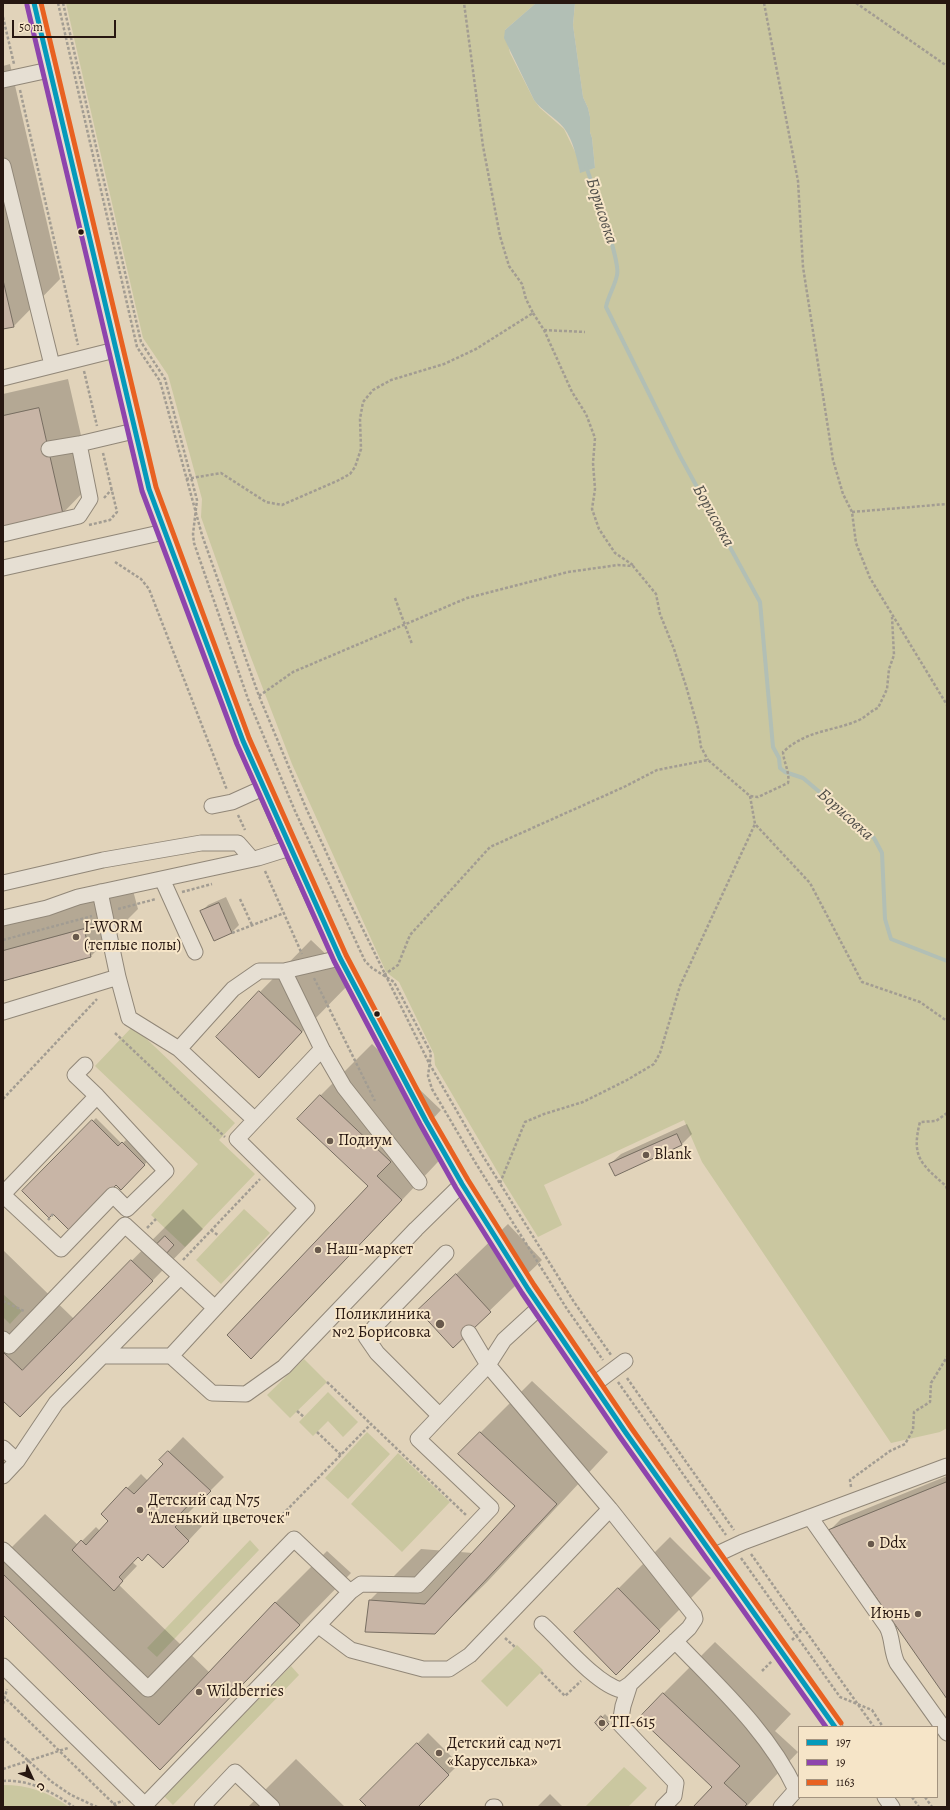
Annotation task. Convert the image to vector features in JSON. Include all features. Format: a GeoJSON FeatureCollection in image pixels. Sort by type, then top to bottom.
{"type":"FeatureCollection","features":[{"type":"Feature","properties":{"kind":"street"},"geometry":{"type":"LineString","coordinates":[[34,3],[134,431],[149,489],[232,713],[263,788],[340,958],[392,1058],[462,1184],[540,1307],[712,1556],[834,1726]]}},
{"type":"Feature","properties":{"kind":"street"},"geometry":{"type":"LineString","coordinates":[[10,78],[50,70]]}},
{"type":"Feature","properties":{"kind":"street"},"geometry":{"type":"LineString","coordinates":[[3,166],[52,365]]}},
{"type":"Feature","properties":{"kind":"street"},"geometry":{"type":"LineString","coordinates":[[3,378],[115,350]]}},
{"type":"Feature","properties":{"kind":"street"},"geometry":{"type":"LineString","coordinates":[[49,449],[79,444],[134,431]]}},
{"type":"Feature","properties":{"kind":"street"},"geometry":{"type":"LineString","coordinates":[[3,534],[79,516],[90,499],[79,444]]}},
{"type":"Feature","properties":{"kind":"street"},"geometry":{"type":"LineString","coordinates":[[3,568],[164,532]]}},
{"type":"Feature","properties":{"kind":"street"},"geometry":{"type":"LineString","coordinates":[[212,806],[232,802],[263,788]]}},
{"type":"Feature","properties":{"kind":"street"},"geometry":{"type":"LineString","coordinates":[[3,883],[103,860],[201,843],[238,842],[254,866]]}},
{"type":"Feature","properties":{"kind":"street"},"geometry":{"type":"LineString","coordinates":[[3,918],[46,908],[78,897],[162,879],[254,866],[290,848]]}},
{"type":"Feature","properties":{"kind":"street"},"geometry":{"type":"LineString","coordinates":[[162,879],[168,896],[195,952]]}},
{"type":"Feature","properties":{"kind":"street"},"geometry":{"type":"LineString","coordinates":[[100,892],[128,1018],[179,1049],[256,1120]]}},
{"type":"Feature","properties":{"kind":"street"},"geometry":{"type":"LineString","coordinates":[[179,1049],[233,989],[258,971],[284,971],[340,958]]}},
{"type":"Feature","properties":{"kind":"street"},"geometry":{"type":"LineString","coordinates":[[284,971],[322,1049],[344,1087],[419,1182]]}},
{"type":"Feature","properties":{"kind":"street"},"geometry":{"type":"LineString","coordinates":[[3,1012],[118,977]]}},
{"type":"Feature","properties":{"kind":"street"},"geometry":{"type":"LineString","coordinates":[[171,1356],[308,1208],[236,1139],[256,1120],[322,1049]]}},
{"type":"Feature","properties":{"kind":"street"},"geometry":{"type":"LineString","coordinates":[[85,1065],[75,1076],[97,1096],[166,1171],[127,1209],[113,1194],[61,1249],[3,1194],[97,1096]]}},
{"type":"Feature","properties":{"kind":"street"},"geometry":{"type":"LineString","coordinates":[[102,1356],[171,1356],[212,1393],[246,1394],[284,1368],[416,1229],[462,1184]]}},
{"type":"Feature","properties":{"kind":"street"},"geometry":{"type":"LineString","coordinates":[[3,1340],[9,1346],[125,1224],[216,1308]]}},
{"type":"Feature","properties":{"kind":"street"},"geometry":{"type":"LineString","coordinates":[[440,1415],[377,1353],[366,1337],[446,1253]]}},
{"type":"Feature","properties":{"kind":"street"},"geometry":{"type":"LineString","coordinates":[[3,1476],[17,1461],[56,1403],[102,1356],[177,1273]]}},
{"type":"Feature","properties":{"kind":"street"},"geometry":{"type":"LineString","coordinates":[[3,1666],[146,1806],[350,1592],[361,1584],[418,1585],[491,1508],[418,1438],[488,1365],[504,1340],[540,1307]]}},
{"type":"Feature","properties":{"kind":"street"},"geometry":{"type":"LineString","coordinates":[[469,1333],[488,1365],[610,1509],[694,1615],[695,1619],[689,1628],[630,1684],[621,1690],[613,1688],[591,1670],[542,1624]]}},
{"type":"Feature","properties":{"kind":"street"},"geometry":{"type":"LineString","coordinates":[[593,1385],[618,1366]]}},
{"type":"Feature","properties":{"kind":"street"},"geometry":{"type":"LineString","coordinates":[[3,1448],[17,1461]]}},
{"type":"Feature","properties":{"kind":"street"},"geometry":{"type":"LineString","coordinates":[[712,1556],[738,1544],[947,1466]]}},
{"type":"Feature","properties":{"kind":"street"},"geometry":{"type":"LineString","coordinates":[[319,1626],[351,1650],[423,1669],[449,1669],[470,1655],[610,1509]]}},
{"type":"Feature","properties":{"kind":"street"},"geometry":{"type":"LineString","coordinates":[[810,1517],[887,1627],[890,1632],[892,1650],[897,1663],[947,1733]]}},
{"type":"Feature","properties":{"kind":"street"},"geometry":{"type":"LineString","coordinates":[[3,1550],[148,1689],[294,1539],[350,1592]]}},
{"type":"Feature","properties":{"kind":"street"},"geometry":{"type":"LineString","coordinates":[[675,1641],[749,1718],[789,1775],[796,1790],[781,1807]]}},
{"type":"Feature","properties":{"kind":"street"},"geometry":{"type":"LineString","coordinates":[[630,1684],[623,1706],[620,1724],[676,1783],[674,1796],[663,1807]]}},
{"type":"Feature","properties":{"kind":"street"},"geometry":{"type":"LineString","coordinates":[[202,1807],[235,1772],[272,1807]]}},
{"type":"Feature","properties":{"kind":"street"},"geometry":{"type":"LineString","coordinates":[[886,1798],[892,1807]]}},
{"type":"Feature","properties":{"kind":"path"},"geometry":{"type":"LineString","coordinates":[[58,3],[137,346],[160,381],[196,515],[259,696],[306,808],[384,976],[429,1063],[500,1183],[574,1302],[738,1544],[797,1636],[840,1697],[872,1710],[882,1726]]}},
{"type":"Feature","properties":{"kind":"path"},"geometry":{"type":"LineString","coordinates":[[63,3],[141,342],[165,379],[197,500],[193,534],[194,543],[251,706],[295,811],[366,961],[372,968],[394,982],[431,1053],[428,1076],[432,1089],[471,1156],[567,1309],[618,1366],[738,1544],[804,1628],[873,1726]]}},
{"type":"Feature","properties":{"kind":"path"},"geometry":{"type":"LineString","coordinates":[[464,3],[483,146],[500,236],[509,266],[522,284],[526,299],[544,330],[572,392],[586,414],[595,438],[593,463],[595,489],[592,508],[599,529],[615,553],[633,566],[656,594],[660,614],[674,649],[686,686],[698,728],[701,747],[708,760],[750,796],[758,797],[770,790],[788,784],[789,776],[783,752],[795,742],[831,728],[856,722],[864,718],[870,711],[878,708],[887,689],[889,669],[894,655],[892,617]]}},
{"type":"Feature","properties":{"kind":"path"},"geometry":{"type":"LineString","coordinates":[[764,3],[798,181],[803,267],[832,452],[843,494],[852,512],[856,543],[870,578],[892,617],[947,705]]}},
{"type":"Feature","properties":{"kind":"path"},"geometry":{"type":"LineString","coordinates":[[856,3],[947,66]]}},
{"type":"Feature","properties":{"kind":"path"},"geometry":{"type":"LineString","coordinates":[[3,18],[10,78],[81,358],[117,512],[110,520],[87,526]]}},
{"type":"Feature","properties":{"kind":"path"},"geometry":{"type":"LineString","coordinates":[[186,480],[221,473],[266,502],[282,505],[337,482],[350,474],[355,466],[361,449],[360,419],[363,402],[372,390],[391,380],[444,364],[476,349],[533,313]]}},
{"type":"Feature","properties":{"kind":"path"},"geometry":{"type":"LineString","coordinates":[[544,330],[585,332]]}},
{"type":"Feature","properties":{"kind":"path"},"geometry":{"type":"LineString","coordinates":[[852,512],[947,504]]}},
{"type":"Feature","properties":{"kind":"path"},"geometry":{"type":"LineString","coordinates":[[115,562],[141,579],[149,589],[232,802],[248,837]]}},
{"type":"Feature","properties":{"kind":"path"},"geometry":{"type":"LineString","coordinates":[[259,696],[294,672],[467,598],[568,572],[618,565],[633,566]]}},
{"type":"Feature","properties":{"kind":"path"},"geometry":{"type":"LineString","coordinates":[[395,598],[412,644]]}},
{"type":"Feature","properties":{"kind":"path"},"geometry":{"type":"LineString","coordinates":[[384,976],[398,965],[410,935],[490,848],[624,787],[657,770],[708,760]]}},
{"type":"Feature","properties":{"kind":"path"},"geometry":{"type":"LineString","coordinates":[[750,796],[755,824],[810,883],[862,982],[920,1002],[947,1020]]}},
{"type":"Feature","properties":{"kind":"path"},"geometry":{"type":"LineString","coordinates":[[500,1183],[525,1122],[544,1114],[583,1102],[627,1080],[654,1064],[660,1053],[680,986],[755,824]]}},
{"type":"Feature","properties":{"kind":"path"},"geometry":{"type":"LineString","coordinates":[[254,866],[264,870],[307,965],[376,1104]]}},
{"type":"Feature","properties":{"kind":"path"},"geometry":{"type":"LineString","coordinates":[[3,940],[213,884]]}},
{"type":"Feature","properties":{"kind":"path"},"geometry":{"type":"LineString","coordinates":[[240,899],[252,925]]}},
{"type":"Feature","properties":{"kind":"path"},"geometry":{"type":"LineString","coordinates":[[232,933],[284,913]]}},
{"type":"Feature","properties":{"kind":"path"},"geometry":{"type":"LineString","coordinates":[[3,1099],[101,994]]}},
{"type":"Feature","properties":{"kind":"path"},"geometry":{"type":"LineString","coordinates":[[115,1033],[230,1142]]}},
{"type":"Feature","properties":{"kind":"path"},"geometry":{"type":"LineString","coordinates":[[947,1113],[936,1121],[920,1122],[915,1140],[920,1161],[946,1186],[947,1189]]}},
{"type":"Feature","properties":{"kind":"path"},"geometry":{"type":"LineString","coordinates":[[177,1273],[211,1230],[268,1170]]}},
{"type":"Feature","properties":{"kind":"path"},"geometry":{"type":"LineString","coordinates":[[211,1230],[219,1236]]}},
{"type":"Feature","properties":{"kind":"path"},"geometry":{"type":"LineString","coordinates":[[3,1301],[22,1311],[42,1313]]}},
{"type":"Feature","properties":{"kind":"path"},"geometry":{"type":"LineString","coordinates":[[852,1502],[850,1480],[890,1451],[905,1444],[913,1430],[914,1412],[930,1402],[931,1383],[947,1357]]}},
{"type":"Feature","properties":{"kind":"path"},"geometry":{"type":"LineString","coordinates":[[327,1382],[476,1524]]}},
{"type":"Feature","properties":{"kind":"path"},"geometry":{"type":"LineString","coordinates":[[297,1411],[304,1417]]}},
{"type":"Feature","properties":{"kind":"path"},"geometry":{"type":"LineString","coordinates":[[278,1518],[371,1424]]}},
{"type":"Feature","properties":{"kind":"path"},"geometry":{"type":"LineString","coordinates":[[317,1432],[341,1455]]}},
{"type":"Feature","properties":{"kind":"path"},"geometry":{"type":"LineString","coordinates":[[792,1640],[804,1628]]}},
{"type":"Feature","properties":{"kind":"path"},"geometry":{"type":"LineString","coordinates":[[501,1634],[515,1647]]}},
{"type":"Feature","properties":{"kind":"path"},"geometry":{"type":"LineString","coordinates":[[762,1671],[772,1660]]}},
{"type":"Feature","properties":{"kind":"path"},"geometry":{"type":"LineString","coordinates":[[541,1672],[565,1696],[591,1670]]}},
{"type":"Feature","properties":{"kind":"path"},"geometry":{"type":"LineString","coordinates":[[3,1696],[117,1807]]}},
{"type":"Feature","properties":{"kind":"path"},"geometry":{"type":"LineString","coordinates":[[3,1738],[27,1761],[62,1789],[97,1807]]}},
{"type":"Feature","properties":{"kind":"path"},"geometry":{"type":"LineString","coordinates":[[3,1769],[71,1746],[77,1740]]}},
{"type":"Feature","properties":{"kind":"path"},"geometry":{"type":"LineString","coordinates":[[3,1781],[13,1780],[38,1786],[74,1807]]}},
{"type":"Feature","properties":{"kind":"path"},"geometry":{"type":"LineString","coordinates":[[913,1798],[919,1807]]}},
{"type":"Feature","properties":{"kind":"path"},"geometry":{"type":"LineString","coordinates":[[926,1798],[932,1807]]}},
{"type":"Feature","properties":{"kind":"shaded area"},"geometry":{"type":"Polygon","coordinates":[[[66,3],[536,3],[505,30],[510,53],[534,100],[540,108],[564,129],[577,156],[580,172],[595,168],[590,132],[590,117],[583,97],[573,25],[575,3],[947,3],[947,1428],[940,1432],[891,1443],[702,1162],[684,1120],[544,1185],[562,1225],[538,1237],[503,1181],[435,1065],[434,1054],[399,982],[386,972],[292,764],[250,655],[201,517],[202,499],[168,375],[143,338],[66,3]]]}},
{"type":"Feature","properties":{"kind":"shaded area"},"geometry":{"type":"Polygon","coordinates":[[[536,3],[575,3],[573,25],[583,97],[590,117],[590,132],[595,168],[580,173],[578,161],[570,138],[564,128],[534,100],[504,38],[505,30],[536,3]]]}},
{"type":"Feature","properties":{"kind":"shaded area"},"geometry":{"type":"Polygon","coordinates":[[[133,1026],[235,1123],[219,1140],[255,1174],[185,1247],[151,1215],[198,1164],[95,1066],[133,1026]]]}},
{"type":"Feature","properties":{"kind":"shaded area"},"geometry":{"type":"Polygon","coordinates":[[[244,1209],[270,1233],[221,1284],[196,1260],[244,1209]]]}},
{"type":"Feature","properties":{"kind":"shaded area"},"geometry":{"type":"Polygon","coordinates":[[[3,1294],[22,1311],[10,1324],[3,1317],[3,1294]]]}},
{"type":"Feature","properties":{"kind":"shaded area"},"geometry":{"type":"Polygon","coordinates":[[[304,1359],[327,1382],[290,1418],[267,1395],[304,1359]]]}},
{"type":"Feature","properties":{"kind":"shaded area"},"geometry":{"type":"Polygon","coordinates":[[[328,1392],[358,1422],[343,1437],[328,1421],[313,1436],[299,1422],[328,1392]]]}},
{"type":"Feature","properties":{"kind":"shaded area"},"geometry":{"type":"Polygon","coordinates":[[[367,1432],[390,1454],[348,1499],[325,1478],[367,1432]]]}},
{"type":"Feature","properties":{"kind":"shaded area"},"geometry":{"type":"Polygon","coordinates":[[[398,1453],[450,1502],[402,1552],[351,1504],[398,1453]]]}},
{"type":"Feature","properties":{"kind":"shaded area"},"geometry":{"type":"Polygon","coordinates":[[[250,1540],[259,1550],[157,1657],[147,1648],[250,1540]]]}},
{"type":"Feature","properties":{"kind":"shaded area"},"geometry":{"type":"Polygon","coordinates":[[[517,1645],[543,1670],[507,1707],[481,1681],[517,1645]]]}},
{"type":"Feature","properties":{"kind":"shaded area"},"geometry":{"type":"Polygon","coordinates":[[[291,1666],[299,1675],[173,1805],[164,1796],[291,1666]]]}},
{"type":"Feature","properties":{"kind":"shaded area"},"geometry":{"type":"Polygon","coordinates":[[[624,1767],[647,1788],[628,1807],[585,1807],[624,1767]]]}},
{"type":"Feature","properties":{"kind":"shaded area"},"geometry":{"type":"Polygon","coordinates":[[[3,1785],[21,1786],[38,1790],[54,1797],[69,1807],[3,1807],[3,1785]]]}},
{"type":"Feature","properties":{"kind":"building"},"geometry":{"type":"Polygon","coordinates":[[[3,280],[14,327],[3,329],[3,280]]]}},
{"type":"Feature","properties":{"kind":"building"},"geometry":{"type":"Polygon","coordinates":[[[39,408],[63,514],[3,528],[3,416],[39,408]]]}},
{"type":"Feature","properties":{"kind":"building"},"geometry":{"type":"Polygon","coordinates":[[[219,903],[232,933],[214,941],[200,911],[219,903]]]}},
{"type":"Feature","properties":{"kind":"building"},"geometry":{"type":"Polygon","coordinates":[[[84,929],[91,957],[3,981],[3,951],[84,929]]]}},
{"type":"Feature","properties":{"kind":"building"},"geometry":{"type":"Polygon","coordinates":[[[259,991],[302,1032],[259,1078],[216,1037],[259,991]]]}},
{"type":"Feature","properties":{"kind":"building"},"geometry":{"type":"Polygon","coordinates":[[[320,1095],[391,1162],[377,1176],[402,1200],[251,1359],[227,1335],[368,1186],[297,1119],[320,1095]]]}},
{"type":"Feature","properties":{"kind":"building"},"geometry":{"type":"Polygon","coordinates":[[[92,1120],[118,1146],[122,1142],[145,1165],[121,1190],[116,1185],[70,1231],[53,1214],[49,1218],[22,1191],[92,1120]]]}},
{"type":"Feature","properties":{"kind":"building","name":"Blank"},"geometry":{"type":"Polygon","coordinates":[[[677,1134],[682,1145],[615,1176],[609,1164],[677,1134]]]}},
{"type":"Feature","properties":{"kind":"building"},"geometry":{"type":"Polygon","coordinates":[[[165,1236],[174,1245],[165,1255],[155,1246],[165,1236]]]}},
{"type":"Feature","properties":{"kind":"building"},"geometry":{"type":"Polygon","coordinates":[[[131,1260],[153,1281],[20,1417],[3,1401],[3,1352],[22,1370],[131,1260]]]}},
{"type":"Feature","properties":{"kind":"building"},"geometry":{"type":"Polygon","coordinates":[[[456,1274],[491,1312],[453,1348],[418,1310],[456,1274]]]}},
{"type":"Feature","properties":{"kind":"building"},"geometry":{"type":"Polygon","coordinates":[[[480,1432],[557,1504],[435,1634],[365,1632],[369,1600],[425,1604],[515,1506],[458,1454],[480,1432]]]}},
{"type":"Feature","properties":{"kind":"building"},"geometry":{"type":"Polygon","coordinates":[[[168,1451],[211,1491],[201,1501],[196,1497],[180,1514],[184,1518],[175,1527],[189,1541],[163,1568],[148,1554],[142,1561],[138,1557],[119,1577],[123,1581],[114,1591],[72,1550],[81,1540],[86,1545],[108,1521],[101,1514],[126,1487],[134,1494],[163,1464],[159,1460],[168,1451]]]}},
{"type":"Feature","properties":{"kind":"building","name":"Июнь"},"geometry":{"type":"Polygon","coordinates":[[[947,1482],[947,1699],[829,1530],[947,1482]]]}},
{"type":"Feature","properties":{"kind":"building"},"geometry":{"type":"Polygon","coordinates":[[[3,1574],[159,1725],[275,1602],[300,1625],[160,1770],[3,1615],[3,1574]]]}},
{"type":"Feature","properties":{"kind":"building"},"geometry":{"type":"Polygon","coordinates":[[[618,1588],[660,1631],[616,1675],[574,1632],[618,1588]]]}},
{"type":"Feature","properties":{"kind":"building"},"geometry":{"type":"Polygon","coordinates":[[[663,1693],[740,1766],[724,1783],[747,1804],[744,1807],[693,1807],[712,1787],[639,1718],[663,1693]]]}},
{"type":"Feature","properties":{"kind":"building","name":"ТП-615"},"geometry":{"type":"Polygon","coordinates":[[[601,1716],[609,1724],[602,1731],[595,1723],[601,1716]]]}},
{"type":"Feature","properties":{"kind":"building"},"geometry":{"type":"Polygon","coordinates":[[[417,1743],[449,1775],[418,1807],[367,1807],[360,1800],[417,1743]]]}},
{"type":"Feature","properties":{"kind":"waterway","name":"Борисовка"},"geometry":{"type":"LineString","coordinates":[[586,166],[611,239],[617,267],[616,279],[606,307],[680,456],[760,602],[773,747],[779,758],[780,768],[785,772],[803,778],[874,838],[882,853],[885,919],[891,939],[947,961]]}},
{"type":"Feature","properties":{"kind":"transit line","name":"197"},"geometry":{"type":"LineString","coordinates":[[34,3],[149,489],[243,741],[340,958],[426,1121],[462,1184],[528,1289],[626,1433],[834,1726]]}},
{"type":"Feature","properties":{"kind":"transit line","name":"1163"},"geometry":{"type":"LineString","coordinates":[[41,3],[156,487],[249,738],[346,955],[432,1118],[468,1180],[534,1285],[632,1429],[841,1723]]}},
{"type":"Feature","properties":{"kind":"transit line","name":"19"},"geometry":{"type":"LineString","coordinates":[[27,5],[142,491],[237,744],[334,961],[420,1124],[456,1188],[522,1293],[620,1437],[825,1726]]}},
{"type":"Feature","properties":{"kind":"place","name":"I-WORM (теплые полы)"},"geometry":{"type":"Point","coordinates":[76,937]}},
{"type":"Feature","properties":{"kind":"place","name":"Подиум"},"geometry":{"type":"Point","coordinates":[330,1141]}},
{"type":"Feature","properties":{"kind":"place","name":"Blank"},"geometry":{"type":"Point","coordinates":[646,1155]}},
{"type":"Feature","properties":{"kind":"place","name":"Наш-маркет"},"geometry":{"type":"Point","coordinates":[318,1250]}},
{"type":"Feature","properties":{"kind":"place","name":"Поликлиника №2 Борисовка"},"geometry":{"type":"Point","coordinates":[440,1324]}},
{"type":"Feature","properties":{"kind":"place","name":"Детский сад N75 \"Аленький цветочек\""},"geometry":{"type":"Point","coordinates":[140,1510]}},
{"type":"Feature","properties":{"kind":"place","name":"Ddx"},"geometry":{"type":"Point","coordinates":[871,1544]}},
{"type":"Feature","properties":{"kind":"place","name":"Июнь"},"geometry":{"type":"Point","coordinates":[918,1614]}},
{"type":"Feature","properties":{"kind":"place","name":"Wildberries"},"geometry":{"type":"Point","coordinates":[199,1692]}},
{"type":"Feature","properties":{"kind":"place","name":"ТП-615"},"geometry":{"type":"Point","coordinates":[602,1723]}},
{"type":"Feature","properties":{"kind":"place","name":"Детский сад №71 «Каруселька»"},"geometry":{"type":"Point","coordinates":[439,1753]}}]}
